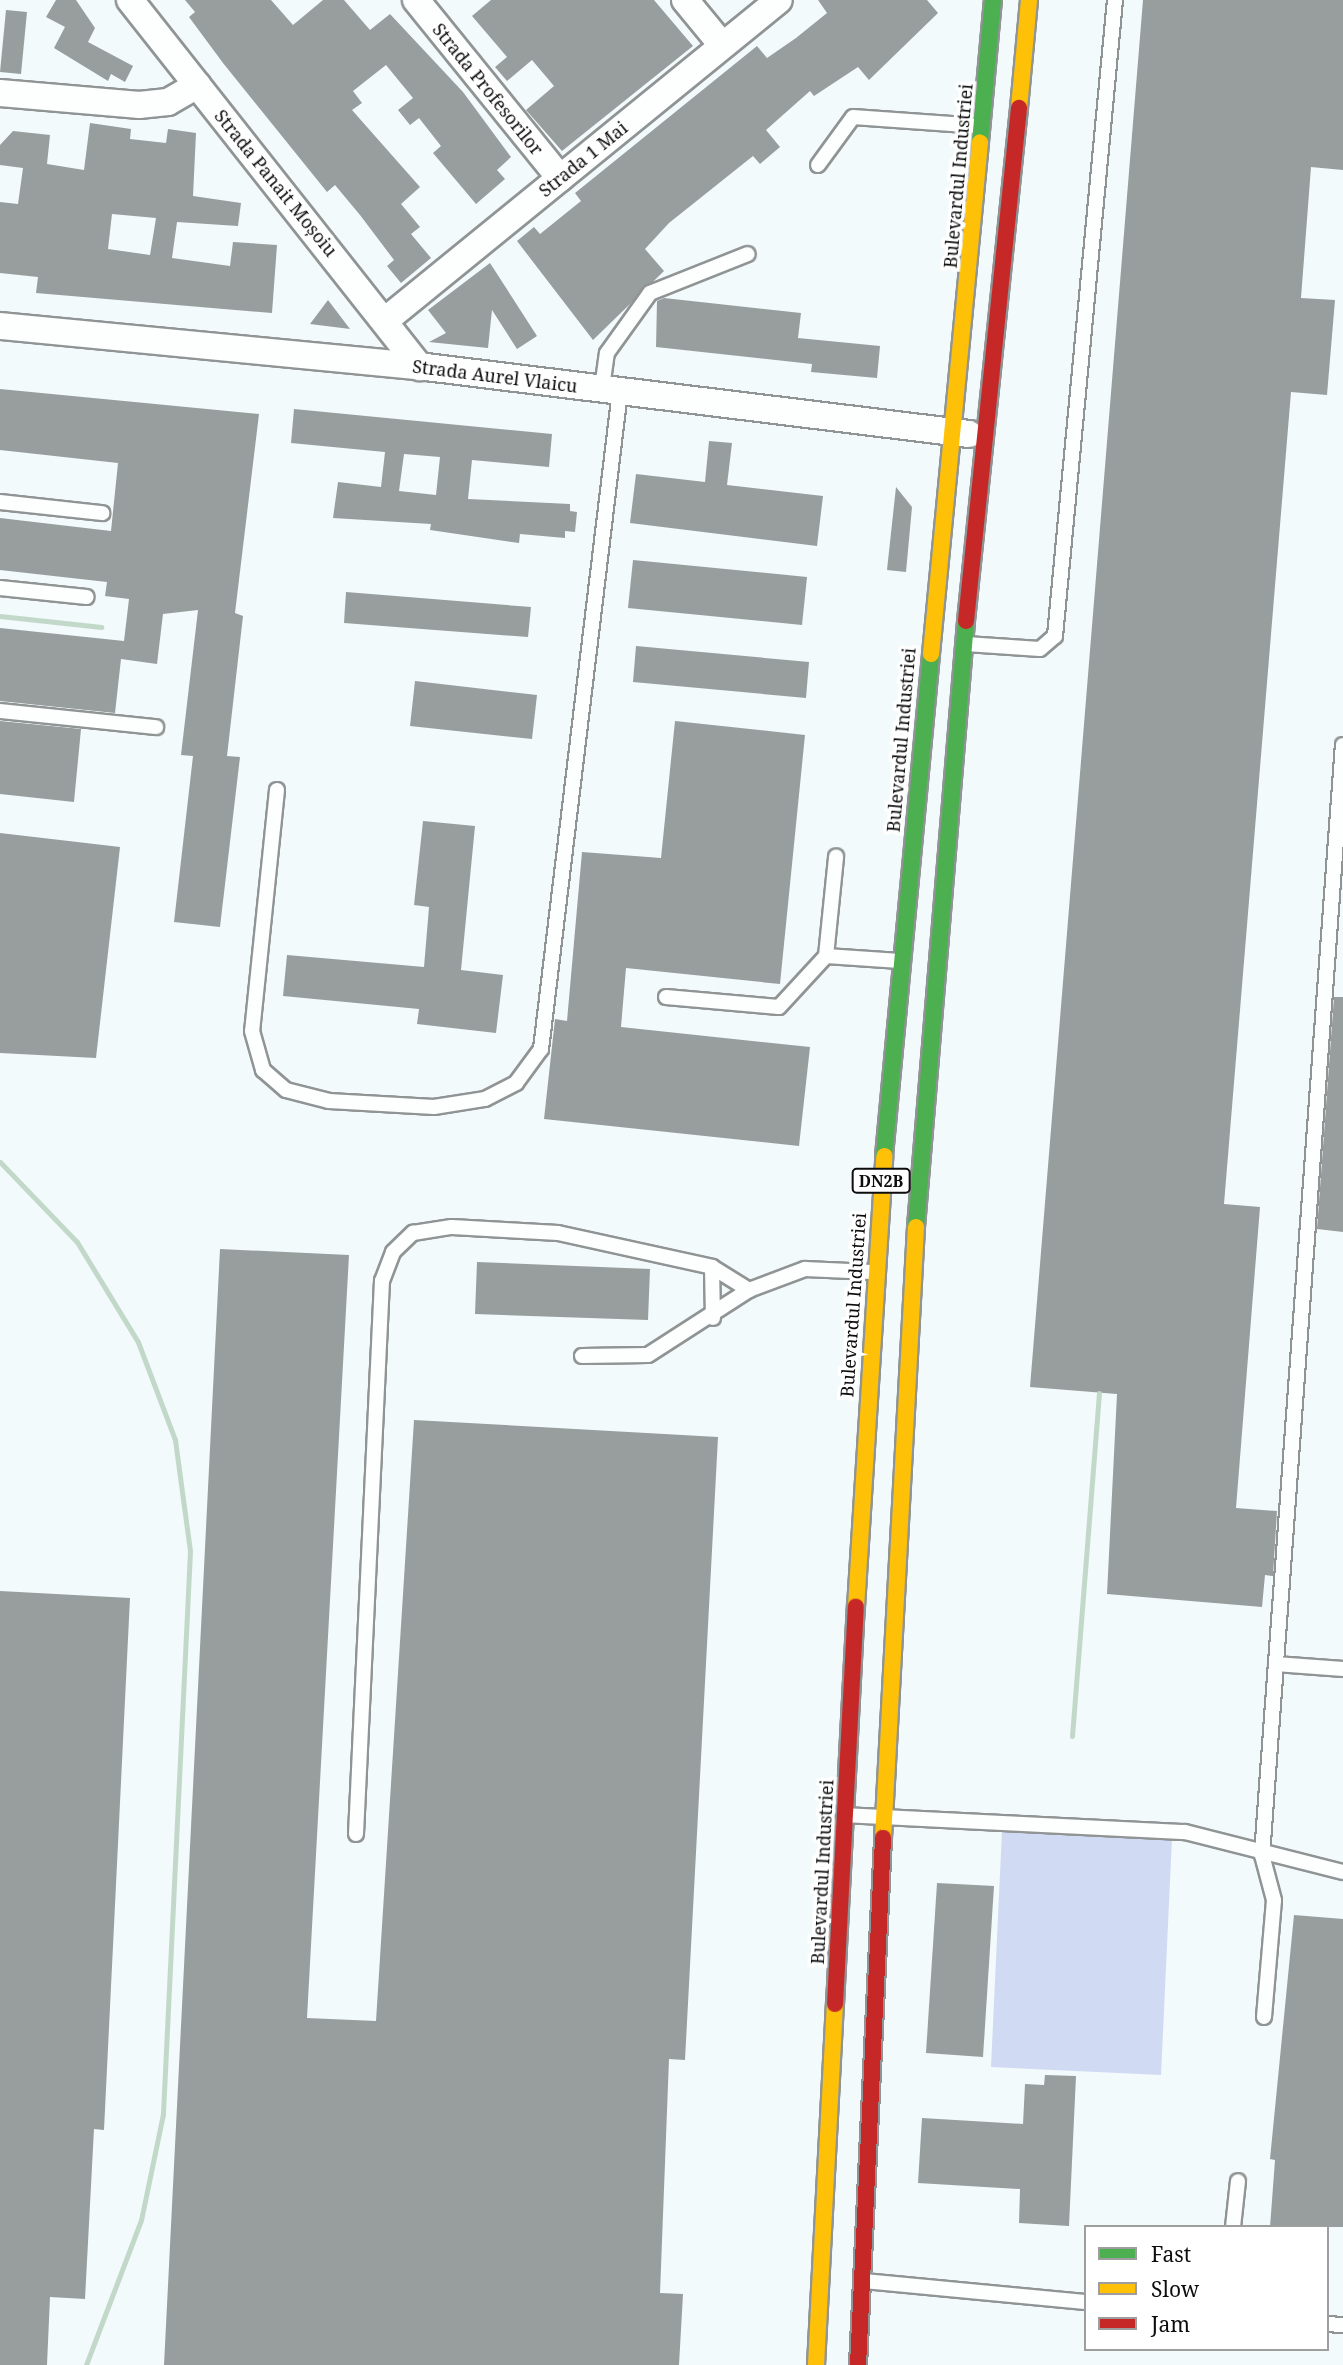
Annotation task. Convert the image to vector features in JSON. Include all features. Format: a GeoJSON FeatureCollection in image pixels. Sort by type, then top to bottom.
{"type":"FeatureCollection","features":[{"type":"Feature","properties":{"kind":"main road","name":"Bulevardul Industriei"},"geometry":{"type":"LineString","coordinates":[[816,2365],[873,1273],[900,961],[993,0]]}},
{"type":"Feature","properties":{"kind":"main road","name":"DN2B"},"geometry":{"type":"LineString","coordinates":[[858,2365],[882,1816],[908,1327],[963,643],[989,436],[1029,0]]}},
{"type":"Feature","properties":{"kind":"street","name":"Strada Panait Moșoiu"},"geometry":{"type":"LineString","coordinates":[[130,0],[387,319],[420,367]]}},
{"type":"Feature","properties":{"kind":"street","name":"Strada Profesorilor"},"geometry":{"type":"LineString","coordinates":[[416,0],[560,178]]}},
{"type":"Feature","properties":{"kind":"street"},"geometry":{"type":"LineString","coordinates":[[685,0],[722,45]]}},
{"type":"Feature","properties":{"kind":"street","name":"Strada 1 Mai"},"geometry":{"type":"LineString","coordinates":[[387,319],[779,0]]}},
{"type":"Feature","properties":{"kind":"street"},"geometry":{"type":"LineString","coordinates":[[0,93],[148,105],[197,85]]}},
{"type":"Feature","properties":{"kind":"street","name":"Strada Aurel Vlaicu"},"geometry":{"type":"LineString","coordinates":[[0,326],[420,367],[989,436]]}},
{"type":"Feature","properties":{"kind":"street"},"geometry":{"type":"LineString","coordinates":[[820,2275],[861,2281]]}},
{"type":"Feature","properties":{"kind":"lane"},"geometry":{"type":"LineString","coordinates":[[963,643],[1040,649],[1055,636],[1115,0]]}},
{"type":"Feature","properties":{"kind":"lane"},"geometry":{"type":"LineString","coordinates":[[818,165],[860,115],[982,127]]}},
{"type":"Feature","properties":{"kind":"lane"},"geometry":{"type":"LineString","coordinates":[[277,790],[252,1031],[263,1070],[286,1090],[329,1101],[435,1107],[485,1099],[516,1083],[541,1049],[611,390],[607,353],[650,293],[748,254]]}},
{"type":"Feature","properties":{"kind":"lane"},"geometry":{"type":"LineString","coordinates":[[0,502],[102,513]]}},
{"type":"Feature","properties":{"kind":"lane"},"geometry":{"type":"LineString","coordinates":[[0,588],[88,597]]}},
{"type":"Feature","properties":{"kind":"lane"},"geometry":{"type":"LineString","coordinates":[[0,711],[156,727]]}},
{"type":"Feature","properties":{"kind":"lane"},"geometry":{"type":"LineString","coordinates":[[1264,2017],[1275,1900],[1262,1855],[1343,746]]}},
{"type":"Feature","properties":{"kind":"lane"},"geometry":{"type":"LineString","coordinates":[[666,997],[779,1007],[826,956],[836,857]]}},
{"type":"Feature","properties":{"kind":"lane"},"geometry":{"type":"LineString","coordinates":[[826,956],[900,961]]}},
{"type":"Feature","properties":{"kind":"lane"},"geometry":{"type":"LineString","coordinates":[[356,1834],[382,1280],[393,1252],[413,1233],[452,1227],[558,1233],[712,1267],[749,1290]]}},
{"type":"Feature","properties":{"kind":"lane"},"geometry":{"type":"LineString","coordinates":[[712,1267],[713,1318]]}},
{"type":"Feature","properties":{"kind":"lane"},"geometry":{"type":"LineString","coordinates":[[582,1356],[648,1355],[713,1318],[749,1290],[805,1269],[873,1273]]}},
{"type":"Feature","properties":{"kind":"lane"},"geometry":{"type":"LineString","coordinates":[[1276,1664],[1343,1669]]}},
{"type":"Feature","properties":{"kind":"lane"},"geometry":{"type":"LineString","coordinates":[[844,1814],[1185,1832],[1262,1855],[1343,1872]]}},
{"type":"Feature","properties":{"kind":"lane"},"geometry":{"type":"LineString","coordinates":[[1233,2225],[1238,2181]]}},
{"type":"Feature","properties":{"kind":"lane"},"geometry":{"type":"LineString","coordinates":[[861,2281],[1084,2302]]}},
{"type":"Feature","properties":{"kind":"shaded area"},"geometry":{"type":"Polygon","coordinates":[[[1002,1831],[1172,1838],[1161,2075],[991,2067],[1002,1831]]]}},
{"type":"Feature","properties":{"kind":"building"},"geometry":{"type":"Polygon","coordinates":[[[56,0],[76,0],[95,28],[88,42],[133,66],[125,82],[111,74],[108,81],[54,48],[65,27],[46,17],[56,0]]]}},
{"type":"Feature","properties":{"kind":"building"},"geometry":{"type":"Polygon","coordinates":[[[185,0],[271,0],[293,25],[323,0],[344,0],[370,30],[390,14],[463,92],[511,157],[497,170],[505,179],[476,204],[433,153],[441,146],[419,118],[410,125],[398,110],[413,98],[386,65],[353,91],[362,103],[352,110],[420,187],[401,204],[420,227],[411,234],[431,258],[401,283],[387,266],[394,260],[360,215],[335,185],[327,192],[223,63],[189,17],[195,12],[185,0]]]}},
{"type":"Feature","properties":{"kind":"building"},"geometry":{"type":"Polygon","coordinates":[[[491,0],[654,0],[693,46],[562,151],[526,110],[554,86],[532,60],[507,81],[495,67],[507,57],[472,16],[491,0]]]}},
{"type":"Feature","properties":{"kind":"building"},"geometry":{"type":"Polygon","coordinates":[[[818,0],[927,0],[938,13],[869,80],[858,67],[814,96],[810,91],[766,130],[780,147],[760,164],[753,156],[669,223],[645,249],[664,271],[593,340],[517,241],[534,227],[540,234],[581,201],[575,193],[757,46],[767,58],[796,38],[827,13],[818,0]]]}},
{"type":"Feature","properties":{"kind":"building"},"geometry":{"type":"Polygon","coordinates":[[[1143,0],[1343,0],[1343,170],[1311,167],[1301,298],[1335,300],[1327,395],[1291,392],[1224,1204],[1260,1207],[1236,1508],[1277,1511],[1273,1576],[1265,1575],[1262,1607],[1107,1594],[1117,1394],[1030,1387],[1143,0]]]}},
{"type":"Feature","properties":{"kind":"building"},"geometry":{"type":"Polygon","coordinates":[[[6,10],[27,12],[21,74],[0,72],[6,10]]]}},
{"type":"Feature","properties":{"kind":"building"},"geometry":{"type":"Polygon","coordinates":[[[90,123],[131,129],[130,139],[166,143],[168,129],[196,133],[193,196],[241,203],[238,226],[177,222],[172,258],[230,266],[233,242],[277,245],[272,313],[36,293],[38,277],[0,273],[0,202],[18,204],[23,168],[0,165],[0,145],[13,131],[50,135],[47,164],[84,170],[90,123]],[[112,214],[108,249],[150,255],[156,218],[112,214]]]}},
{"type":"Feature","properties":{"kind":"building"},"geometry":{"type":"Polygon","coordinates":[[[490,263],[537,336],[517,349],[492,310],[488,348],[429,342],[446,333],[428,310],[490,263]]]}},
{"type":"Feature","properties":{"kind":"building"},"geometry":{"type":"Polygon","coordinates":[[[664,298],[801,313],[798,338],[880,346],[877,378],[811,372],[812,364],[656,347],[657,301],[664,298]]]}},
{"type":"Feature","properties":{"kind":"building"},"geometry":{"type":"Polygon","coordinates":[[[328,300],[350,329],[310,324],[328,300]]]}},
{"type":"Feature","properties":{"kind":"building"},"geometry":{"type":"Polygon","coordinates":[[[0,389],[259,414],[235,613],[243,616],[227,756],[240,757],[220,927],[174,922],[193,756],[181,755],[198,610],[163,614],[157,664],[121,659],[115,713],[0,701],[0,628],[124,641],[129,599],[105,596],[107,582],[0,570],[0,518],[111,531],[118,463],[0,450],[0,389]]]}},
{"type":"Feature","properties":{"kind":"building"},"geometry":{"type":"Polygon","coordinates":[[[294,409],[552,434],[549,467],[472,460],[468,499],[570,504],[570,511],[577,512],[575,532],[565,531],[565,538],[520,534],[519,543],[430,530],[431,524],[333,518],[338,482],[381,487],[385,452],[291,443],[294,409]],[[404,454],[399,491],[436,495],[440,457],[404,454]]]}},
{"type":"Feature","properties":{"kind":"building"},"geometry":{"type":"Polygon","coordinates":[[[709,441],[732,443],[727,485],[823,496],[817,546],[630,523],[636,474],[705,482],[709,441]]]}},
{"type":"Feature","properties":{"kind":"building"},"geometry":{"type":"Polygon","coordinates":[[[896,487],[912,507],[906,572],[887,570],[896,487]]]}},
{"type":"Feature","properties":{"kind":"building"},"geometry":{"type":"Polygon","coordinates":[[[633,560],[807,577],[802,625],[628,608],[633,560]]]}},
{"type":"Feature","properties":{"kind":"building"},"geometry":{"type":"Polygon","coordinates":[[[346,592],[531,607],[528,637],[344,623],[346,592]]]}},
{"type":"Feature","properties":{"kind":"building"},"geometry":{"type":"Polygon","coordinates":[[[636,646],[809,662],[806,698],[633,682],[636,646]]]}},
{"type":"Feature","properties":{"kind":"building"},"geometry":{"type":"Polygon","coordinates":[[[415,681],[537,695],[532,739],[410,726],[415,681]]]}},
{"type":"Feature","properties":{"kind":"building"},"geometry":{"type":"Polygon","coordinates":[[[0,721],[81,729],[74,802],[0,794],[0,721]]]}},
{"type":"Feature","properties":{"kind":"building"},"geometry":{"type":"Polygon","coordinates":[[[675,721],[805,735],[780,984],[626,968],[621,1027],[810,1047],[799,1146],[544,1119],[555,1019],[567,1021],[582,852],[661,858],[675,721]]]}},
{"type":"Feature","properties":{"kind":"building"},"geometry":{"type":"Polygon","coordinates":[[[423,821],[475,826],[461,970],[503,975],[496,1033],[417,1024],[419,1009],[283,996],[287,955],[424,967],[429,907],[414,905],[423,821]]]}},
{"type":"Feature","properties":{"kind":"building"},"geometry":{"type":"Polygon","coordinates":[[[0,833],[120,847],[96,1058],[0,1053],[0,833]]]}},
{"type":"Feature","properties":{"kind":"building"},"geometry":{"type":"Polygon","coordinates":[[[1334,997],[1343,997],[1343,1232],[1317,1229],[1334,997]]]}},
{"type":"Feature","properties":{"kind":"building"},"geometry":{"type":"Polygon","coordinates":[[[220,1249],[349,1255],[307,2018],[376,2021],[414,1420],[718,1437],[685,2060],[669,2059],[660,2293],[683,2294],[679,2365],[164,2365],[220,1249]]]}},
{"type":"Feature","properties":{"kind":"building"},"geometry":{"type":"Polygon","coordinates":[[[477,1262],[650,1269],[648,1320],[475,1314],[477,1262]]]}},
{"type":"Feature","properties":{"kind":"building"},"geometry":{"type":"Polygon","coordinates":[[[0,1591],[130,1598],[104,2130],[94,2129],[85,2299],[50,2297],[47,2365],[0,2365],[0,1591]]]}},
{"type":"Feature","properties":{"kind":"building"},"geometry":{"type":"Polygon","coordinates":[[[937,1883],[994,1886],[983,2057],[926,2053],[937,1883]]]}},
{"type":"Feature","properties":{"kind":"building"},"geometry":{"type":"Polygon","coordinates":[[[1294,1915],[1343,1919],[1343,2227],[1270,2225],[1275,2160],[1270,2159],[1294,1915]]]}},
{"type":"Feature","properties":{"kind":"building"},"geometry":{"type":"Polygon","coordinates":[[[1045,2075],[1076,2076],[1069,2226],[1019,2223],[1020,2189],[918,2183],[922,2118],[1023,2124],[1025,2084],[1044,2085],[1045,2075]]]}},
{"type":"Feature","properties":{"kind":"railway"},"geometry":{"type":"LineString","coordinates":[[0,616],[101,627]]}},
{"type":"Feature","properties":{"kind":"railway"},"geometry":{"type":"LineString","coordinates":[[0,1162],[77,1242],[138,1342],[175,1440],[190,1551],[163,2114],[141,2220],[86,2365]]}},
{"type":"Feature","properties":{"kind":"railway"},"geometry":{"type":"LineString","coordinates":[[1072,1736],[1099,1393]]}},
{"type":"Feature","properties":{"kind":"traffic: fast"},"geometry":{"type":"LineString","coordinates":[[980,142],[993,0]]}},
{"type":"Feature","properties":{"kind":"traffic: fast"},"geometry":{"type":"LineString","coordinates":[[916,1227],[966,621]]}},
{"type":"Feature","properties":{"kind":"traffic: fast"},"geometry":{"type":"LineString","coordinates":[[884,1156],[931,654]]}},
{"type":"Feature","properties":{"kind":"traffic: slow"},"geometry":{"type":"LineString","coordinates":[[1019,108],[1029,0]]}},
{"type":"Feature","properties":{"kind":"traffic: slow"},"geometry":{"type":"LineString","coordinates":[[931,654],[980,142]]}},
{"type":"Feature","properties":{"kind":"traffic: slow"},"geometry":{"type":"LineString","coordinates":[[856,1607],[884,1156]]}},
{"type":"Feature","properties":{"kind":"traffic: slow"},"geometry":{"type":"LineString","coordinates":[[883,1838],[916,1227]]}},
{"type":"Feature","properties":{"kind":"traffic: slow"},"geometry":{"type":"LineString","coordinates":[[816,2365],[835,2004]]}},
{"type":"Feature","properties":{"kind":"traffic: jam"},"geometry":{"type":"LineString","coordinates":[[966,621],[1019,108]]}},
{"type":"Feature","properties":{"kind":"traffic: jam"},"geometry":{"type":"LineString","coordinates":[[835,2004],[856,1607]]}},
{"type":"Feature","properties":{"kind":"traffic: jam"},"geometry":{"type":"LineString","coordinates":[[858,2365],[883,1838]]}}]}
